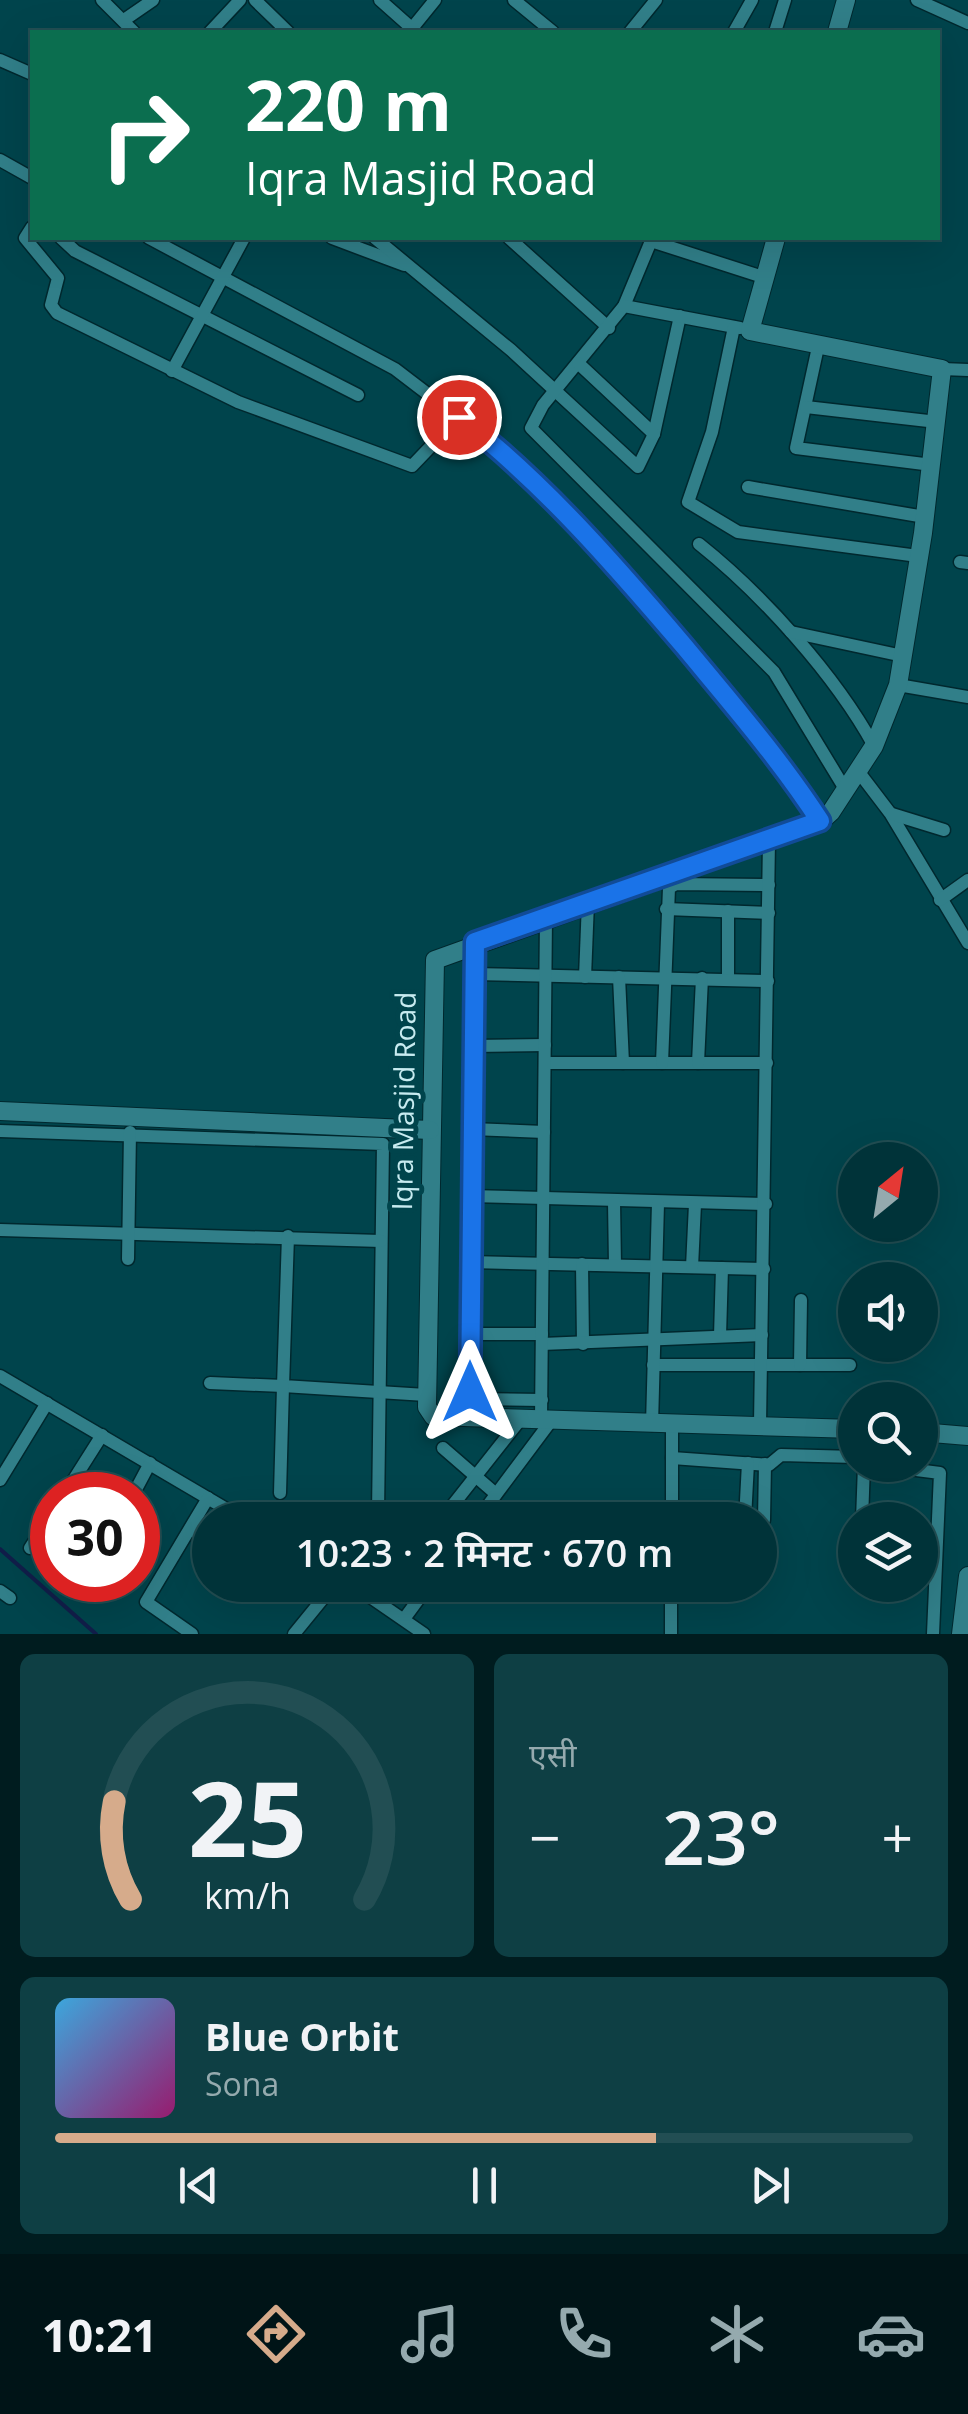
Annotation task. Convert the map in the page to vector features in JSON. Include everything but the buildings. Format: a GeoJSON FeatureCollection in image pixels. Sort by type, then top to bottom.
{"type":"FeatureCollection","features":[{"type":"Feature","properties":{"kind":"street"},"geometry":{"type":"LineString","coordinates":[[102,0],[132,30]]}},
{"type":"Feature","properties":{"kind":"street"},"geometry":{"type":"LineString","coordinates":[[124,20],[152,0]]}},
{"type":"Feature","properties":{"kind":"street"},"geometry":{"type":"LineString","coordinates":[[212,30],[240,0]]}},
{"type":"Feature","properties":{"kind":"street"},"geometry":{"type":"LineString","coordinates":[[255,0],[286,30]]}},
{"type":"Feature","properties":{"kind":"street"},"geometry":{"type":"LineString","coordinates":[[380,0],[411,30]]}},
{"type":"Feature","properties":{"kind":"street"},"geometry":{"type":"LineString","coordinates":[[413,30],[435,0]]}},
{"type":"Feature","properties":{"kind":"street"},"geometry":{"type":"LineString","coordinates":[[514,0],[551,30]]}},
{"type":"Feature","properties":{"kind":"street"},"geometry":{"type":"LineString","coordinates":[[632,30],[656,0]]}},
{"type":"Feature","properties":{"kind":"street"},"geometry":{"type":"LineString","coordinates":[[735,30],[752,0]]}},
{"type":"Feature","properties":{"kind":"street"},"geometry":{"type":"LineString","coordinates":[[776,30],[785,0]]}},
{"type":"Feature","properties":{"kind":"street"},"geometry":{"type":"LineString","coordinates":[[838,30],[846,0]]}},
{"type":"Feature","properties":{"kind":"street"},"geometry":{"type":"LineString","coordinates":[[917,0],[968,23]]}},
{"type":"Feature","properties":{"kind":"street"},"geometry":{"type":"LineString","coordinates":[[0,60],[30,73]]}},
{"type":"Feature","properties":{"kind":"street"},"geometry":{"type":"LineString","coordinates":[[0,160],[30,177]]}},
{"type":"Feature","properties":{"kind":"street"},"geometry":{"type":"LineString","coordinates":[[30,231],[26,238],[58,278],[53,309],[172,371],[402,465],[418,462],[459,417]]}},
{"type":"Feature","properties":{"kind":"street"},"geometry":{"type":"LineString","coordinates":[[64,240],[75,251],[200,318],[358,394]]}},
{"type":"Feature","properties":{"kind":"street"},"geometry":{"type":"LineString","coordinates":[[153,240],[395,369],[510,457],[618,568],[771,747],[820,821],[874,746],[898,685],[925,517],[942,368]]}},
{"type":"Feature","properties":{"kind":"street"},"geometry":{"type":"LineString","coordinates":[[172,371],[243,240]]}},
{"type":"Feature","properties":{"kind":"street"},"geometry":{"type":"LineString","coordinates":[[337,240],[416,270]]}},
{"type":"Feature","properties":{"kind":"street"},"geometry":{"type":"LineString","coordinates":[[378,240],[638,466],[654,434],[680,316]]}},
{"type":"Feature","properties":{"kind":"street"},"geometry":{"type":"LineString","coordinates":[[511,240],[610,328]]}},
{"type":"Feature","properties":{"kind":"street"},"geometry":{"type":"LineString","coordinates":[[775,240],[742,329],[688,502],[738,532],[918,556]]}},
{"type":"Feature","properties":{"kind":"street"},"geometry":{"type":"LineString","coordinates":[[763,277],[651,241],[624,306],[610,328],[554,390],[531,428],[774,672],[845,789]]}},
{"type":"Feature","properties":{"kind":"street"},"geometry":{"type":"LineString","coordinates":[[624,306],[818,347],[968,370]]}},
{"type":"Feature","properties":{"kind":"street"},"geometry":{"type":"LineString","coordinates":[[818,347],[796,448],[932,465]]}},
{"type":"Feature","properties":{"kind":"street"},"geometry":{"type":"LineString","coordinates":[[578,364],[654,434]]}},
{"type":"Feature","properties":{"kind":"street"},"geometry":{"type":"LineString","coordinates":[[806,408],[937,422]]}},
{"type":"Feature","properties":{"kind":"street"},"geometry":{"type":"LineString","coordinates":[[748,486],[925,517]]}},
{"type":"Feature","properties":{"kind":"street"},"geometry":{"type":"LineString","coordinates":[[699,544],[791,632],[854,711],[874,746]]}},
{"type":"Feature","properties":{"kind":"street"},"geometry":{"type":"LineString","coordinates":[[791,632],[903,656]]}},
{"type":"Feature","properties":{"kind":"street"},"geometry":{"type":"LineString","coordinates":[[898,685],[968,697]]}},
{"type":"Feature","properties":{"kind":"street"},"geometry":{"type":"LineString","coordinates":[[858,771],[890,813],[968,942]]}},
{"type":"Feature","properties":{"kind":"street"},"geometry":{"type":"LineString","coordinates":[[890,813],[900,820],[944,830]]}},
{"type":"Feature","properties":{"kind":"street","name":"Iqra Masjid Road"},"geometry":{"type":"LineString","coordinates":[[428,1404],[433,967],[440,955],[820,821]]}},
{"type":"Feature","properties":{"kind":"street"},"geometry":{"type":"LineString","coordinates":[[760,1424],[769,840]]}},
{"type":"Feature","properties":{"kind":"street"},"geometry":{"type":"LineString","coordinates":[[940,900],[968,880]]}},
{"type":"Feature","properties":{"kind":"street"},"geometry":{"type":"LineString","coordinates":[[662,1063],[667,892],[676,884],[768,885]]}},
{"type":"Feature","properties":{"kind":"street"},"geometry":{"type":"LineString","coordinates":[[585,977],[588,902]]}},
{"type":"Feature","properties":{"kind":"street"},"geometry":{"type":"LineString","coordinates":[[666,910],[769,912]]}},
{"type":"Feature","properties":{"kind":"street"},"geometry":{"type":"LineString","coordinates":[[728,912],[728,979]]}},
{"type":"Feature","properties":{"kind":"street"},"geometry":{"type":"LineString","coordinates":[[490,1502],[546,1421],[542,1400],[542,1198],[546,917]]}},
{"type":"Feature","properties":{"kind":"street"},"geometry":{"type":"LineString","coordinates":[[475,942],[470,1129],[471,1397],[542,1400]]}},
{"type":"Feature","properties":{"kind":"street"},"geometry":{"type":"LineString","coordinates":[[474,974],[768,981]]}},
{"type":"Feature","properties":{"kind":"street"},"geometry":{"type":"LineString","coordinates":[[619,976],[623,1063]]}},
{"type":"Feature","properties":{"kind":"street"},"geometry":{"type":"LineString","coordinates":[[698,1063],[702,978]]}},
{"type":"Feature","properties":{"kind":"street"},"geometry":{"type":"LineString","coordinates":[[473,1046],[546,1045]]}},
{"type":"Feature","properties":{"kind":"street"},"geometry":{"type":"LineString","coordinates":[[546,1063],[767,1063]]}},
{"type":"Feature","properties":{"kind":"street"},"geometry":{"type":"LineString","coordinates":[[0,1111],[130,1127],[383,1144],[378,1502]]}},
{"type":"Feature","properties":{"kind":"street"},"geometry":{"type":"LineString","coordinates":[[0,1131],[130,1127],[430,1130]]}},
{"type":"Feature","properties":{"kind":"street"},"geometry":{"type":"LineString","coordinates":[[128,1260],[130,1127]]}},
{"type":"Feature","properties":{"kind":"street"},"geometry":{"type":"LineString","coordinates":[[470,1129],[544,1132]]}},
{"type":"Feature","properties":{"kind":"street"},"geometry":{"type":"LineString","coordinates":[[470,1196],[766,1204]]}},
{"type":"Feature","properties":{"kind":"street"},"geometry":{"type":"LineString","coordinates":[[614,1202],[615,1264]]}},
{"type":"Feature","properties":{"kind":"street"},"geometry":{"type":"LineString","coordinates":[[652,1425],[658,1203]]}},
{"type":"Feature","properties":{"kind":"street"},"geometry":{"type":"LineString","coordinates":[[692,1266],[695,1204]]}},
{"type":"Feature","properties":{"kind":"street"},"geometry":{"type":"LineString","coordinates":[[0,1230],[381,1240]]}},
{"type":"Feature","properties":{"kind":"street"},"geometry":{"type":"LineString","coordinates":[[280,1493],[288,1236]]}},
{"type":"Feature","properties":{"kind":"street"},"geometry":{"type":"LineString","coordinates":[[470,1262],[764,1269]]}},
{"type":"Feature","properties":{"kind":"street"},"geometry":{"type":"LineString","coordinates":[[582,1264],[582,1344]]}},
{"type":"Feature","properties":{"kind":"street"},"geometry":{"type":"LineString","coordinates":[[720,1336],[722,1268]]}},
{"type":"Feature","properties":{"kind":"street"},"geometry":{"type":"LineString","coordinates":[[800,1365],[801,1300]]}},
{"type":"Feature","properties":{"kind":"street"},"geometry":{"type":"LineString","coordinates":[[470,1334],[582,1344],[653,1336],[762,1335]]}},
{"type":"Feature","properties":{"kind":"street"},"geometry":{"type":"LineString","coordinates":[[653,1365],[850,1365]]}},
{"type":"Feature","properties":{"kind":"street"},"geometry":{"type":"LineString","coordinates":[[0,1376],[215,1502]]}},
{"type":"Feature","properties":{"kind":"street"},"geometry":{"type":"LineString","coordinates":[[210,1384],[379,1395],[520,1420],[838,1428]]}},
{"type":"Feature","properties":{"kind":"street"},"geometry":{"type":"LineString","coordinates":[[0,1480],[47,1402]]}},
{"type":"Feature","properties":{"kind":"street"},"geometry":{"type":"LineString","coordinates":[[455,1502],[520,1420]]}},
{"type":"Feature","properties":{"kind":"street"},"geometry":{"type":"LineString","coordinates":[[672,1426],[672,1502]]}},
{"type":"Feature","properties":{"kind":"street"},"geometry":{"type":"LineString","coordinates":[[938,1434],[965,1438]]}},
{"type":"Feature","properties":{"kind":"street"},"geometry":{"type":"LineString","coordinates":[[79,1472],[102,1435]]}},
{"type":"Feature","properties":{"kind":"street"},"geometry":{"type":"LineString","coordinates":[[444,1448],[496,1494]]}},
{"type":"Feature","properties":{"kind":"street"},"geometry":{"type":"LineString","coordinates":[[672,1458],[765,1464],[781,1455],[838,1456]]}},
{"type":"Feature","properties":{"kind":"street"},"geometry":{"type":"LineString","coordinates":[[145,1472],[150,1463]]}},
{"type":"Feature","properties":{"kind":"street"},"geometry":{"type":"LineString","coordinates":[[746,1502],[748,1463]]}},
{"type":"Feature","properties":{"kind":"street"},"geometry":{"type":"LineString","coordinates":[[764,1502],[765,1464]]}},
{"type":"Feature","properties":{"kind":"street"},"geometry":{"type":"LineString","coordinates":[[933,1634],[938,1473]]}},
{"type":"Feature","properties":{"kind":"street"},"geometry":{"type":"LineString","coordinates":[[206,1502],[208,1498]]}},
{"type":"Feature","properties":{"kind":"street"},"geometry":{"type":"LineString","coordinates":[[192,1530],[148,1592],[146,1602],[192,1634]]}},
{"type":"Feature","properties":{"kind":"street"},"geometry":{"type":"LineString","coordinates":[[961,1634],[968,1576]]}},
{"type":"Feature","properties":{"kind":"street"},"geometry":{"type":"LineString","coordinates":[[294,1634],[320,1602]]}},
{"type":"Feature","properties":{"kind":"street"},"geometry":{"type":"LineString","coordinates":[[378,1602],[424,1634]]}},
{"type":"Feature","properties":{"kind":"street"},"geometry":{"type":"LineString","coordinates":[[404,1619],[416,1602]]}},
{"type":"Feature","properties":{"kind":"street"},"geometry":{"type":"LineString","coordinates":[[670,1634],[671,1602]]}},
{"type":"Feature","properties":{"kind":"waterway"},"geometry":{"type":"LineString","coordinates":[[0,1549],[96,1634]]}},
{"type":"Feature","properties":{"kind":"route"},"geometry":{"type":"LineString","coordinates":[[459,417],[510,457],[618,568],[771,747],[820,821],[475,942],[470,1392]]}}]}
